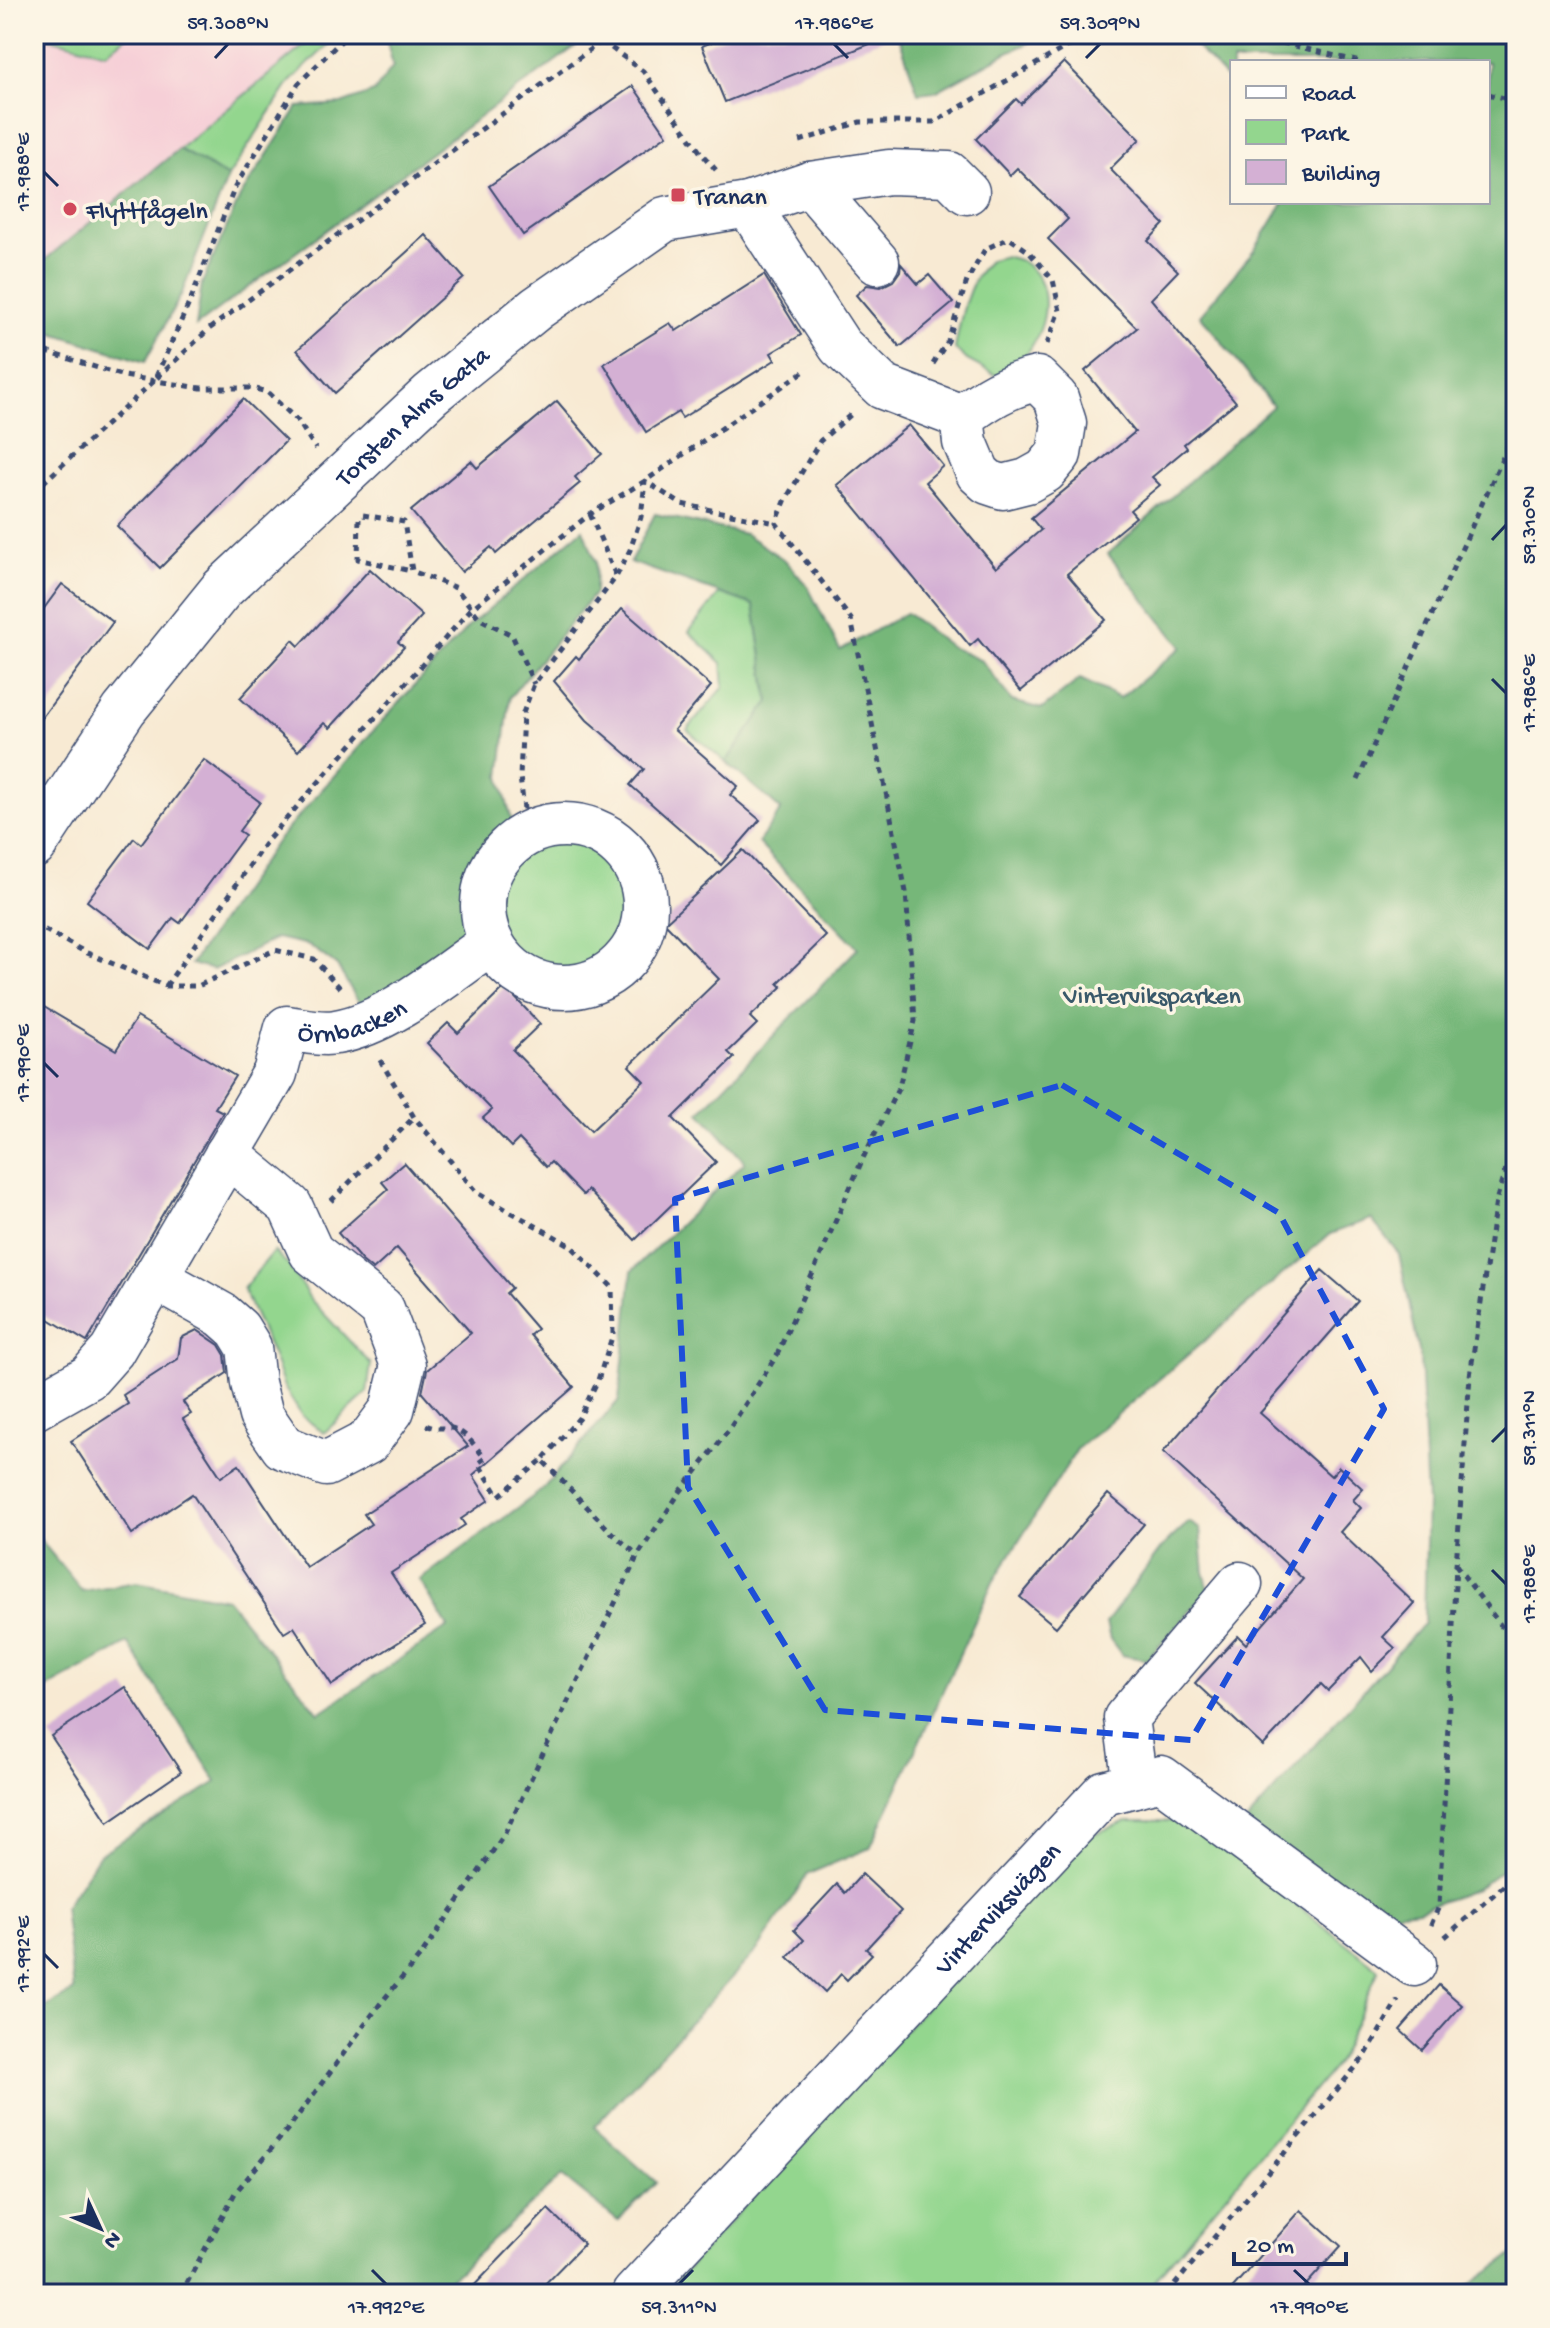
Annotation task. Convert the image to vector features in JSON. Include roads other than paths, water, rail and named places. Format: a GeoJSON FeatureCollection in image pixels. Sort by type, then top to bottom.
{"type":"FeatureCollection","features":[{"type":"Feature","properties":{"kind":"street","name":"Torsten Alms Gata"},"geometry":{"type":"LineString","coordinates":[[34,846],[124,710],[222,589],[348,499],[431,394],[537,308],[665,219],[748,205],[810,184],[889,172],[949,174],[967,192]]}},
{"type":"Feature","properties":{"kind":"street"},"geometry":{"type":"LineString","coordinates":[[810,184],[877,262]]}},
{"type":"Feature","properties":{"kind":"street"},"geometry":{"type":"LineString","coordinates":[[748,205],[840,346],[897,392],[962,417]]}},
{"type":"Feature","properties":{"kind":"street"},"geometry":{"type":"LineString","coordinates":[[1037,379],[1056,398],[1064,423],[1059,454],[1045,471],[1027,481],[1003,487],[988,482],[978,473],[965,442],[962,417],[983,401],[1017,383],[1037,379]]}},
{"type":"Feature","properties":{"kind":"street"},"geometry":{"type":"LineString","coordinates":[[553,825],[580,825],[606,835],[627,853],[641,877],[646,904],[642,931],[629,955],[609,974],[584,985],[557,988],[530,981],[507,965],[491,943],[482,913],[486,881],[502,853],[527,833],[553,825]]}},
{"type":"Feature","properties":{"kind":"street","name":"Örnbacken"},"geometry":{"type":"LineString","coordinates":[[34,1408],[89,1377],[112,1351],[275,1073],[287,1028],[333,1033],[365,1025],[419,993],[491,943]]}},
{"type":"Feature","properties":{"kind":"street"},"geometry":{"type":"LineString","coordinates":[[156,1278],[222,1315],[238,1329],[249,1347],[261,1415],[283,1447],[326,1464],[368,1442],[392,1410],[403,1365],[382,1309],[311,1252],[290,1206],[227,1154]]}},
{"type":"Feature","properties":{"kind":"street"},"geometry":{"type":"LineString","coordinates":[[1135,1785],[1126,1718],[1240,1584]]}},
{"type":"Feature","properties":{"kind":"street","name":"Vinterviksvägen"},"geometry":{"type":"LineString","coordinates":[[634,2294],[1104,1793],[1161,1778],[1414,1964]]}},
{"type":"Feature","properties":{"kind":"place","name":"Tranan"},"geometry":{"type":"Point","coordinates":[678,195]}},
{"type":"Feature","properties":{"kind":"place","name":"Flyttfågeln"},"geometry":{"type":"Point","coordinates":[70,209]}},
{"type":"Feature","properties":{"kind":"park label","name":"Vinterviksparken"},"geometry":{"type":"Point","coordinates":[1152,994]}}]}
